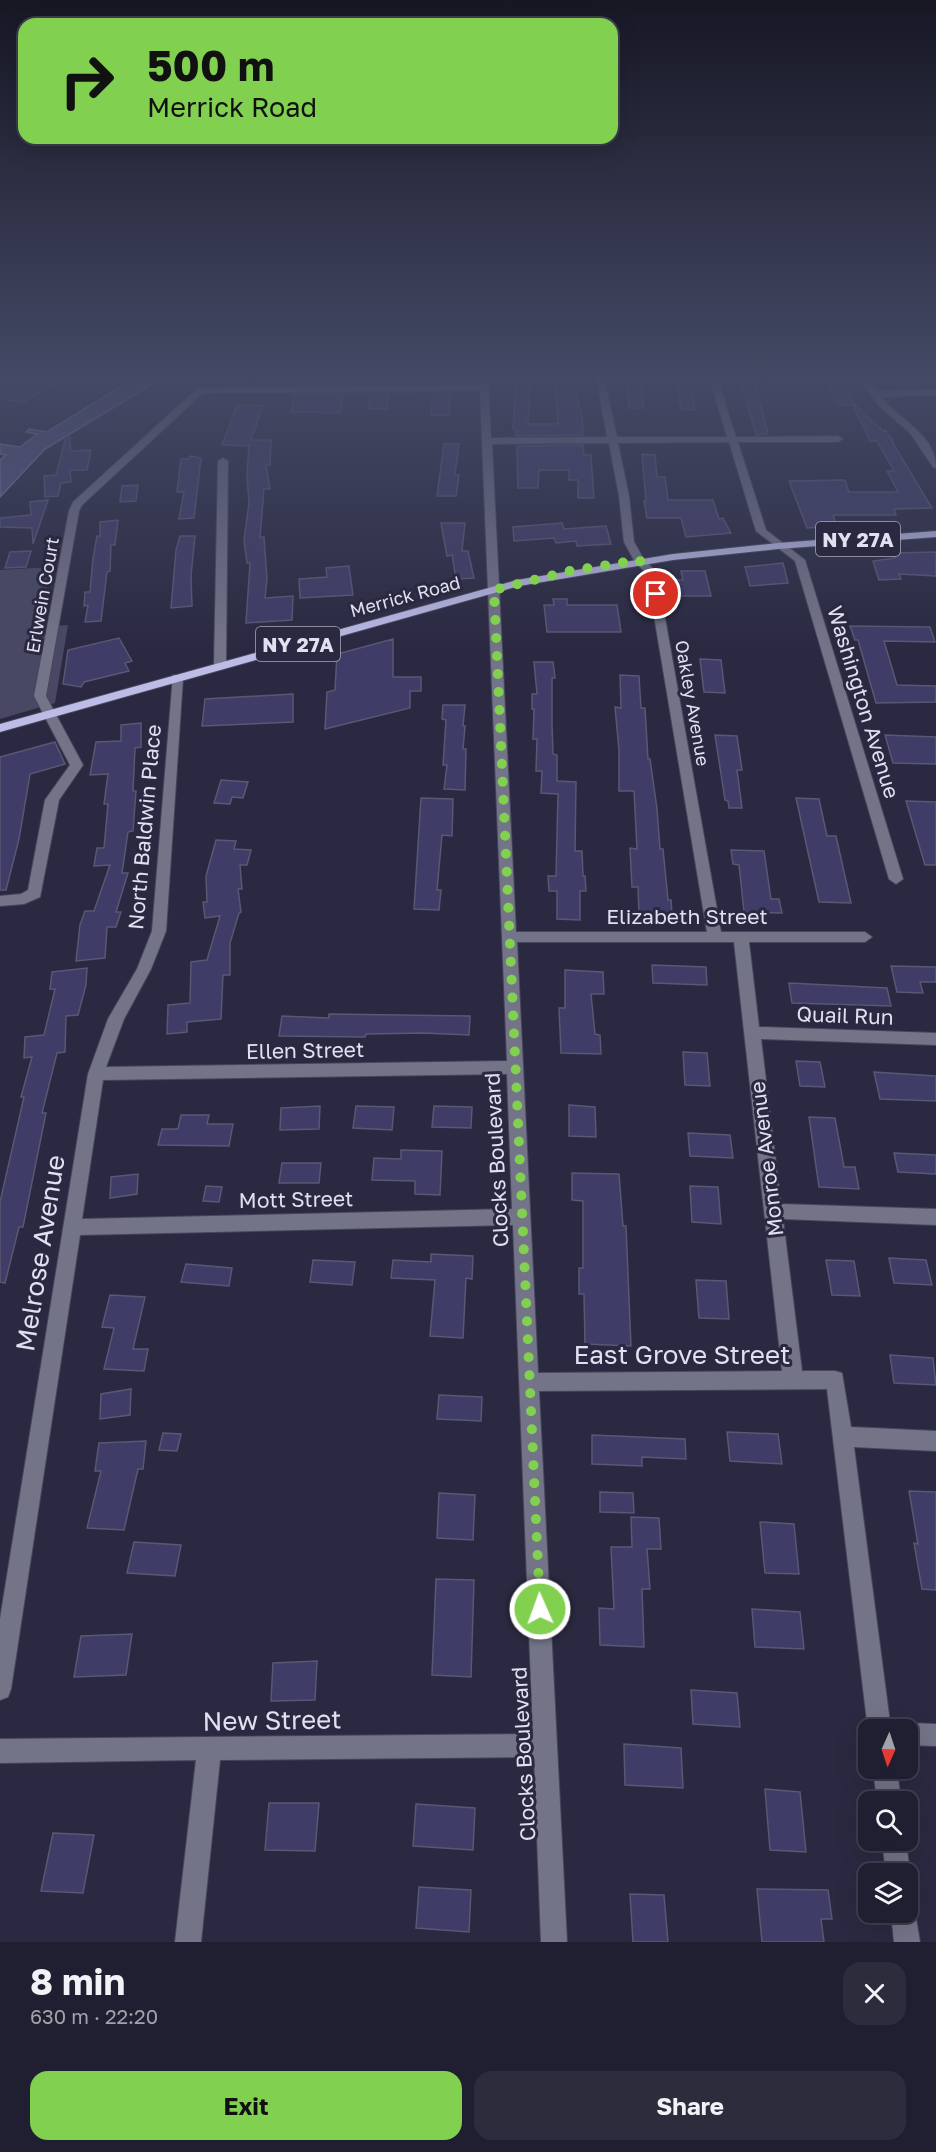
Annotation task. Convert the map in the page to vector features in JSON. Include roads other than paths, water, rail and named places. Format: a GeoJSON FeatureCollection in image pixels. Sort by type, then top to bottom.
{"type":"FeatureCollection","features":[{"type":"Feature","properties":{"kind":"main road","name":"Merrick Road"},"geometry":{"type":"LineString","coordinates":[[0,728],[494,590],[570,571],[639,560],[780,545],[936,534]]}},
{"type":"Feature","properties":{"kind":"street","name":"Erlwein Court"},"geometry":{"type":"LineString","coordinates":[[0,901],[30,896],[52,800],[77,765],[40,696],[74,511],[78,504],[117,468]]}},
{"type":"Feature","properties":{"kind":"street"},"geometry":{"type":"LineString","coordinates":[[220,666],[223,468]]}},
{"type":"Feature","properties":{"kind":"street","name":"Clocks Boulevard"},"geometry":{"type":"LineString","coordinates":[[488,468],[554,1942]]}},
{"type":"Feature","properties":{"kind":"street","name":"Oakley Avenue"},"geometry":{"type":"LineString","coordinates":[[618,468],[624,496],[628,542],[639,560],[652,573],[715,937]]}},
{"type":"Feature","properties":{"kind":"street","name":"Washington Avenue"},"geometry":{"type":"LineString","coordinates":[[742,468],[761,531],[800,560],[896,879]]}},
{"type":"Feature","properties":{"kind":"street","name":"North Baldwin Place"},"geometry":{"type":"LineString","coordinates":[[96,1074],[116,1019],[144,969],[159,931],[177,678]]}},
{"type":"Feature","properties":{"kind":"street","name":"Elizabeth Street"},"geometry":{"type":"LineString","coordinates":[[509,937],[865,937]]}},
{"type":"Feature","properties":{"kind":"street","name":"Monroe Avenue"},"geometry":{"type":"LineString","coordinates":[[741,937],[793,1380]]}},
{"type":"Feature","properties":{"kind":"street","name":"Quail Run"},"geometry":{"type":"LineString","coordinates":[[752,1033],[936,1039]]}},
{"type":"Feature","properties":{"kind":"street","name":"Ellen Street"},"geometry":{"type":"LineString","coordinates":[[96,1074],[514,1067]]}},
{"type":"Feature","properties":{"kind":"street","name":"Melrose Avenue"},"geometry":{"type":"LineString","coordinates":[[0,1689],[96,1074]]}},
{"type":"Feature","properties":{"kind":"street"},"geometry":{"type":"LineString","coordinates":[[772,1211],[936,1217]]}},
{"type":"Feature","properties":{"kind":"street","name":"Mott Street"},"geometry":{"type":"LineString","coordinates":[[72,1227],[521,1217]]}},
{"type":"Feature","properties":{"kind":"street","name":"East Grove Street"},"geometry":{"type":"LineString","coordinates":[[530,1382],[835,1380],[842,1436]]}},
{"type":"Feature","properties":{"kind":"street"},"geometry":{"type":"LineString","coordinates":[[879,1719],[842,1436],[936,1441]]}},
{"type":"Feature","properties":{"kind":"street"},"geometry":{"type":"LineString","coordinates":[[918,1734],[936,1735]]}},
{"type":"Feature","properties":{"kind":"street","name":"New Street"},"geometry":{"type":"LineString","coordinates":[[0,1751],[545,1745]]}},
{"type":"Feature","properties":{"kind":"street"},"geometry":{"type":"LineString","coordinates":[[189,1942],[209,1750]]}},
{"type":"Feature","properties":{"kind":"street"},"geometry":{"type":"LineString","coordinates":[[904,1923],[907,1942]]}}]}
